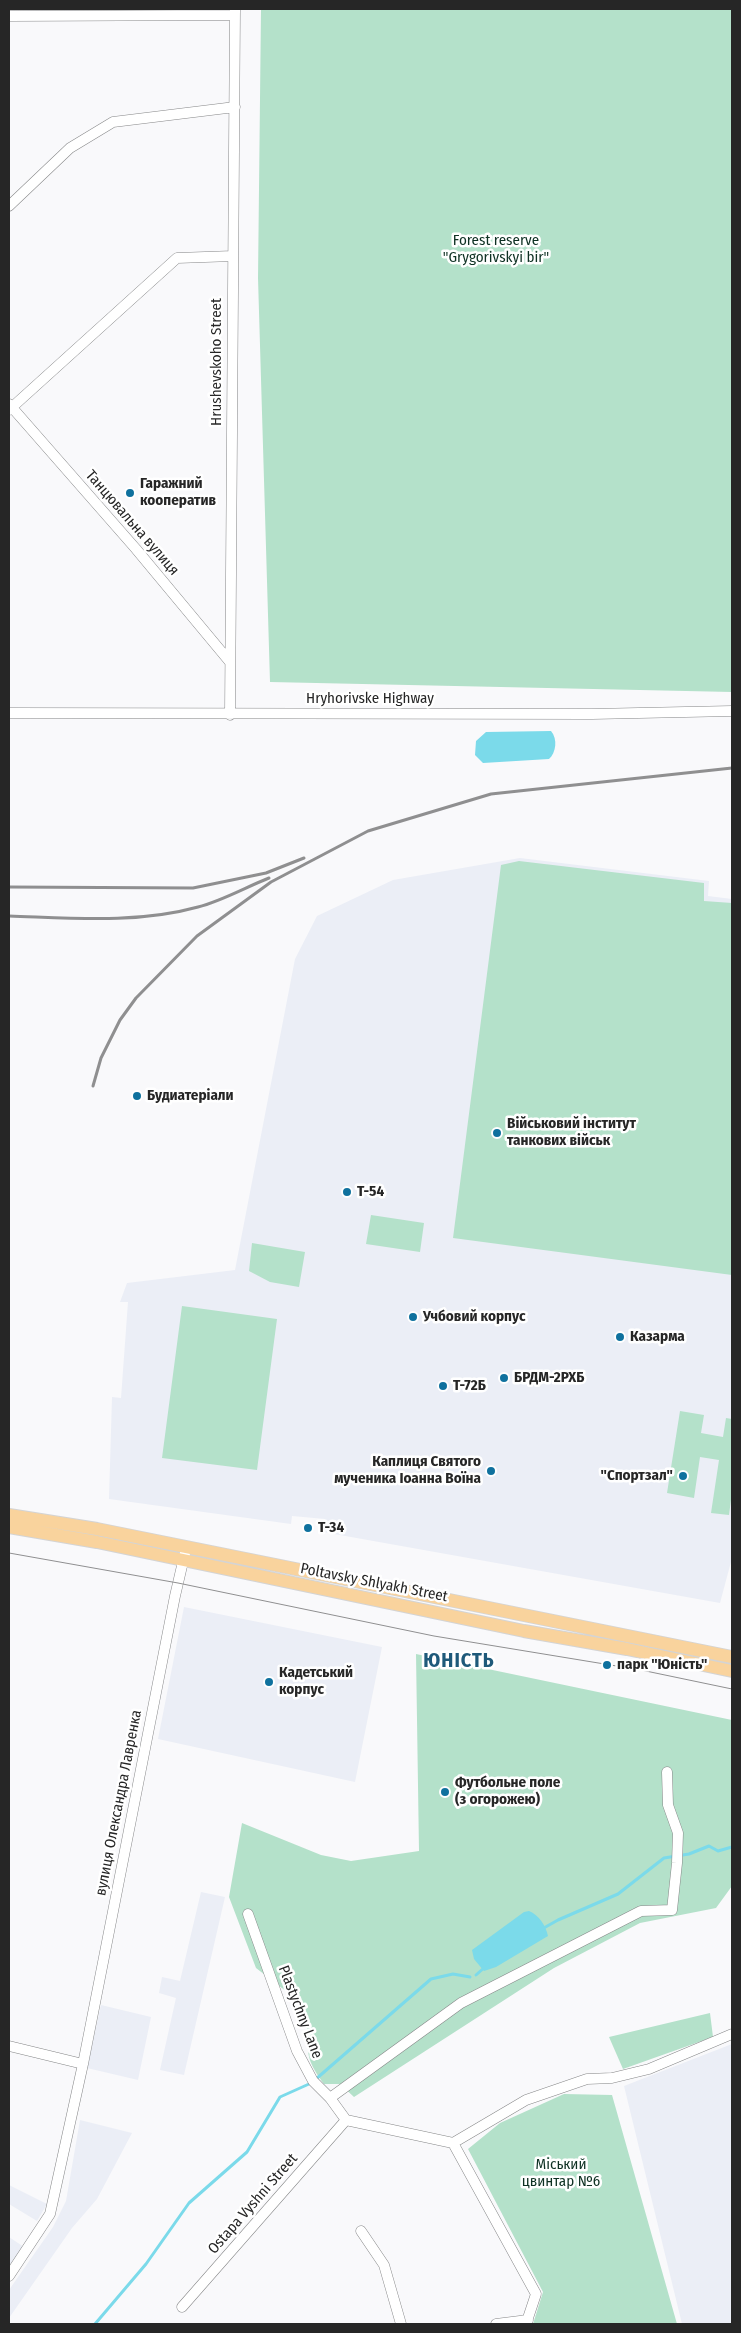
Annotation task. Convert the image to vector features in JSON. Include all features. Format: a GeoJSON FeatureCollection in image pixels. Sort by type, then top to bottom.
{"type":"FeatureCollection","features":[{"type":"Feature","properties":{"kind":"main road","name":"Poltavsky Shlyakh Street"},"geometry":{"type":"LineString","coordinates":[[9,1515],[97,1529],[732,1657]]}},
{"type":"Feature","properties":{"kind":"main road","name":"Poltavsky Shlyakh Street"},"geometry":{"type":"LineString","coordinates":[[9,1527],[97,1542],[732,1671]]}},
{"type":"Feature","properties":{"kind":"street"},"geometry":{"type":"LineString","coordinates":[[9,16],[235,12]]}},
{"type":"Feature","properties":{"kind":"street","name":"Hrushevskoho Street"},"geometry":{"type":"LineString","coordinates":[[230,715],[235,12]]}},
{"type":"Feature","properties":{"kind":"street"},"geometry":{"type":"LineString","coordinates":[[9,206],[70,148],[113,122],[235,107]]}},
{"type":"Feature","properties":{"kind":"street"},"geometry":{"type":"LineString","coordinates":[[10,407],[177,258],[232,256]]}},
{"type":"Feature","properties":{"kind":"street","name":"Танцювальна вулиця"},"geometry":{"type":"LineString","coordinates":[[10,407],[136,549],[230,662]]}},
{"type":"Feature","properties":{"kind":"street","name":"Hryhorivske Highway"},"geometry":{"type":"LineString","coordinates":[[9,713],[230,715],[732,712]]}},
{"type":"Feature","properties":{"kind":"street","name":"вулиця Олександра Лавренка"},"geometry":{"type":"LineString","coordinates":[[9,2276],[50,2214],[83,2064],[186,1548]]}},
{"type":"Feature","properties":{"kind":"street"},"geometry":{"type":"LineString","coordinates":[[330,2098],[461,2003],[641,1911],[672,1910],[678,1833],[668,1804],[667,1772]]}},
{"type":"Feature","properties":{"kind":"street","name":"Plastychny Lane"},"geometry":{"type":"LineString","coordinates":[[248,1914],[297,2052],[313,2082],[330,2098],[346,2120]]}},
{"type":"Feature","properties":{"kind":"street"},"geometry":{"type":"LineString","coordinates":[[346,2120],[453,2143],[526,2100],[587,2079],[612,2078],[649,2070],[732,2034]]}},
{"type":"Feature","properties":{"kind":"street"},"geometry":{"type":"LineString","coordinates":[[9,2046],[83,2064]]}},
{"type":"Feature","properties":{"kind":"street","name":"Ostapa Vyshni Street"},"geometry":{"type":"LineString","coordinates":[[182,2307],[346,2120]]}},
{"type":"Feature","properties":{"kind":"street"},"geometry":{"type":"LineString","coordinates":[[453,2143],[536,2294],[527,2322],[496,2324]]}},
{"type":"Feature","properties":{"kind":"street"},"geometry":{"type":"LineString","coordinates":[[361,2231],[384,2265],[401,2324]]}},
{"type":"Feature","properties":{"kind":"shaded area","name":"Військовий інститут танкових військ"},"geometry":{"type":"Polygon","coordinates":[[[520,858],[709,881],[708,896],[732,899],[732,1558],[720,1603],[323,1532],[325,1519],[292,1516],[291,1524],[109,1499],[112,1397],[121,1398],[128,1302],[120,1302],[127,1283],[235,1270],[295,959],[317,916],[393,880],[520,858]]]}},
{"type":"Feature","properties":{"kind":"shaded area"},"geometry":{"type":"Polygon","coordinates":[[[184,1607],[382,1647],[355,1782],[158,1739],[184,1607]]]}},
{"type":"Feature","properties":{"kind":"shaded area"},"geometry":{"type":"Polygon","coordinates":[[[201,1892],[225,1897],[184,2075],[160,2070],[176,1998],[159,1993],[162,1977],[180,1981],[201,1892]]]}},
{"type":"Feature","properties":{"kind":"shaded area"},"geometry":{"type":"Polygon","coordinates":[[[101,2005],[151,2017],[138,2080],[87,2068],[101,2005]]]}},
{"type":"Feature","properties":{"kind":"shaded area"},"geometry":{"type":"Polygon","coordinates":[[[732,2044],[732,2324],[682,2324],[624,2086],[732,2044]]]}},
{"type":"Feature","properties":{"kind":"shaded area"},"geometry":{"type":"Polygon","coordinates":[[[80,2120],[132,2133],[97,2199],[72,2228],[9,2318],[9,2290],[53,2227],[66,2201],[80,2120]]]}},
{"type":"Feature","properties":{"kind":"shaded area"},"geometry":{"type":"Polygon","coordinates":[[[9,2185],[47,2204],[37,2221],[9,2204],[9,2185]]]}},
{"type":"Feature","properties":{"kind":"shaded area"},"geometry":{"type":"Polygon","coordinates":[[[9,2237],[27,2249],[9,2276],[9,2237]]]}},
{"type":"Feature","properties":{"kind":"green space","name":"Forest reserve \"Grygorivskyi bir\""},"geometry":{"type":"Polygon","coordinates":[[[261,9],[732,9],[732,692],[270,682],[258,278],[261,9]]]}},
{"type":"Feature","properties":{"kind":"green space"},"geometry":{"type":"Polygon","coordinates":[[[519,861],[704,883],[704,901],[732,903],[732,1275],[453,1238],[501,865],[519,861]]]}},
{"type":"Feature","properties":{"kind":"green space"},"geometry":{"type":"Polygon","coordinates":[[[371,1215],[424,1223],[420,1252],[366,1244],[371,1215]]]}},
{"type":"Feature","properties":{"kind":"green space"},"geometry":{"type":"Polygon","coordinates":[[[252,1243],[305,1252],[299,1287],[270,1282],[249,1271],[252,1243]]]}},
{"type":"Feature","properties":{"kind":"green space"},"geometry":{"type":"Polygon","coordinates":[[[182,1306],[277,1319],[257,1470],[162,1458],[182,1306]]]}},
{"type":"Feature","properties":{"kind":"green space","name":"\"Спортзал\""},"geometry":{"type":"Polygon","coordinates":[[[680,1411],[704,1415],[701,1433],[723,1437],[726,1418],[732,1419],[732,1492],[729,1515],[711,1513],[719,1460],[700,1457],[694,1498],[667,1493],[680,1411]]]}},
{"type":"Feature","properties":{"kind":"green space","name":"парк \"Юність\""},"geometry":{"type":"Polygon","coordinates":[[[416,1654],[732,1720],[732,1886],[716,1908],[640,1923],[554,1968],[354,2097],[340,2084],[324,2084],[316,2072],[309,2055],[308,2042],[310,2035],[291,1995],[256,1968],[229,1897],[242,1823],[321,1855],[351,1861],[419,1851],[416,1654]]]}},
{"type":"Feature","properties":{"kind":"green space"},"geometry":{"type":"Polygon","coordinates":[[[710,2013],[713,2037],[623,2069],[609,2037],[710,2013]]]}},
{"type":"Feature","properties":{"kind":"green space","name":"Міський цвинтар №6"},"geometry":{"type":"Polygon","coordinates":[[[564,2094],[612,2095],[677,2324],[533,2324],[543,2292],[468,2149],[500,2123],[564,2094]]]}},
{"type":"Feature","properties":{"kind":"water"},"geometry":{"type":"Polygon","coordinates":[[[551,731],[555,738],[555,746],[549,759],[483,763],[475,755],[476,741],[486,732],[551,731]]]}},
{"type":"Feature","properties":{"kind":"water"},"geometry":{"type":"Polygon","coordinates":[[[529,1911],[542,1921],[548,1936],[496,1967],[484,1971],[474,1959],[472,1950],[524,1912],[529,1911]]]}},
{"type":"Feature","properties":{"kind":"waterway"},"geometry":{"type":"LineString","coordinates":[[542,1929],[618,1894],[664,1858],[689,1854],[709,1846],[718,1851],[732,1847]]}},
{"type":"Feature","properties":{"kind":"waterway"},"geometry":{"type":"LineString","coordinates":[[476,1975],[485,1967]]}},
{"type":"Feature","properties":{"kind":"waterway"},"geometry":{"type":"LineString","coordinates":[[316,2079],[431,1979],[453,1974],[470,1977]]}},
{"type":"Feature","properties":{"kind":"waterway"},"geometry":{"type":"LineString","coordinates":[[95,2324],[146,2264],[189,2203],[247,2152],[280,2097],[309,2084]]}},
{"type":"Feature","properties":{"kind":"tram line"},"geometry":{"type":"LineString","coordinates":[[9,1553],[178,1583],[434,1636],[641,1670],[732,1689]]}},
{"type":"Feature","properties":{"kind":"railway"},"geometry":{"type":"LineString","coordinates":[[93,1086],[101,1058],[120,1020],[136,998],[197,936],[271,882],[368,831],[491,794],[732,768]]}},
{"type":"Feature","properties":{"kind":"railway"},"geometry":{"type":"LineString","coordinates":[[9,887],[193,888],[266,873],[304,858]]}},
{"type":"Feature","properties":{"kind":"railway"},"geometry":{"type":"LineString","coordinates":[[9,916],[80,919],[151,916],[207,904],[269,878]]}},
{"type":"Feature","properties":{"kind":"place","name":"Гаражний кооператив"},"geometry":{"type":"Point","coordinates":[130,493]}},
{"type":"Feature","properties":{"kind":"place","name":"Будиатеріали"},"geometry":{"type":"Point","coordinates":[137,1096]}},
{"type":"Feature","properties":{"kind":"place","name":"Військовий інститут танкових військ"},"geometry":{"type":"Point","coordinates":[497,1133]}},
{"type":"Feature","properties":{"kind":"place","name":"Т-54"},"geometry":{"type":"Point","coordinates":[347,1192]}},
{"type":"Feature","properties":{"kind":"place","name":"Учбовий корпус"},"geometry":{"type":"Point","coordinates":[413,1317]}},
{"type":"Feature","properties":{"kind":"place","name":"Казарма"},"geometry":{"type":"Point","coordinates":[620,1337]}},
{"type":"Feature","properties":{"kind":"place","name":"БРДМ-2РХБ"},"geometry":{"type":"Point","coordinates":[504,1378]}},
{"type":"Feature","properties":{"kind":"place","name":"Т-72Б"},"geometry":{"type":"Point","coordinates":[443,1386]}},
{"type":"Feature","properties":{"kind":"place","name":"Каплиця Святого мученика Іоанна Воїна"},"geometry":{"type":"Point","coordinates":[491,1471]}},
{"type":"Feature","properties":{"kind":"place","name":"\"Спортзал\""},"geometry":{"type":"Point","coordinates":[683,1476]}},
{"type":"Feature","properties":{"kind":"place","name":"T-34"},"geometry":{"type":"Point","coordinates":[308,1528]}},
{"type":"Feature","properties":{"kind":"place","name":"парк \"Юність\""},"geometry":{"type":"Point","coordinates":[607,1665]}},
{"type":"Feature","properties":{"kind":"place","name":"Кадетський корпус"},"geometry":{"type":"Point","coordinates":[269,1682]}},
{"type":"Feature","properties":{"kind":"place","name":"Футбольне поле (з огорожею)"},"geometry":{"type":"Point","coordinates":[445,1792]}},
{"type":"Feature","properties":{"kind":"district","name":"ЮНІСТЬ"},"geometry":{"type":"Point","coordinates":[459,1661]}}]}
